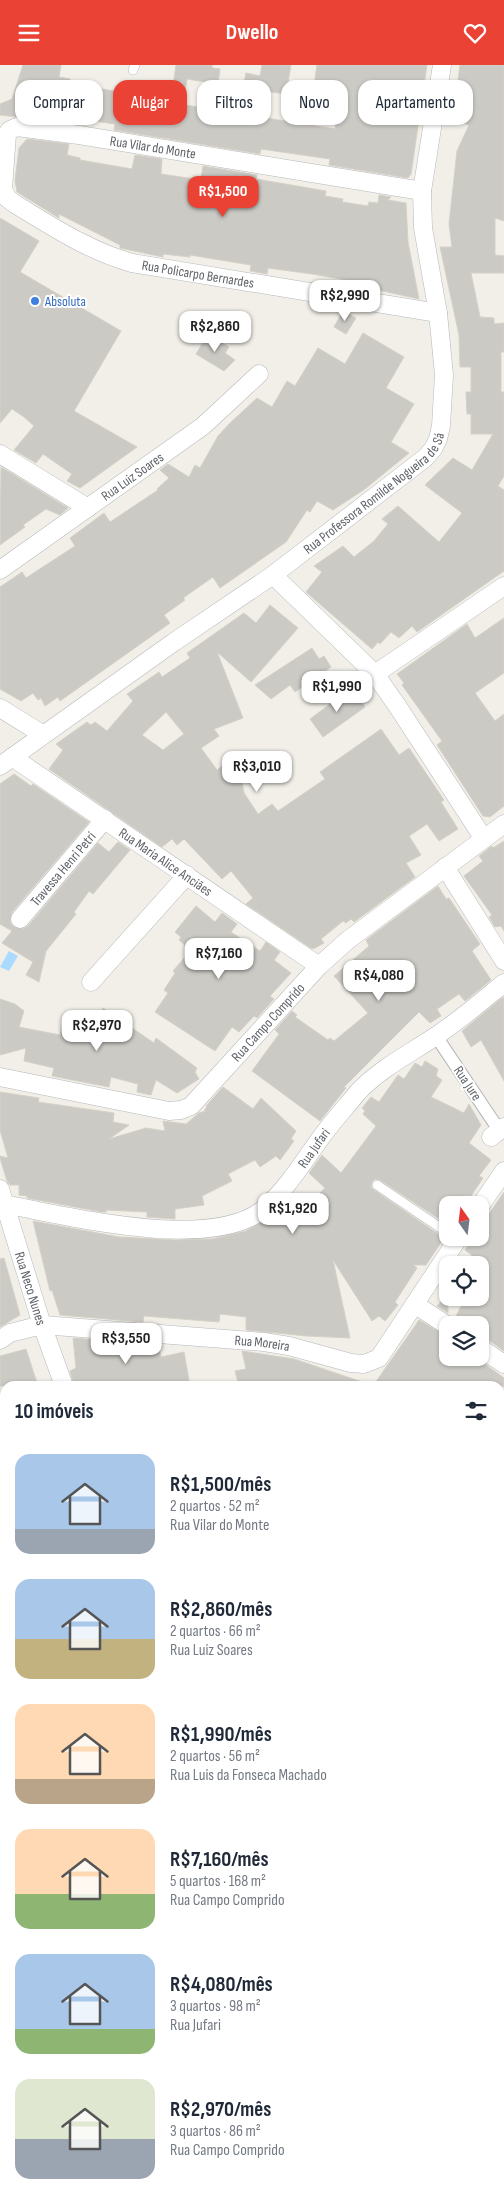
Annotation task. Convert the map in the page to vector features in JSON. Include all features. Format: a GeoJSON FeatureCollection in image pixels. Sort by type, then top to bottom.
{"type":"FeatureCollection","features":[{"type":"Feature","properties":{"kind":"street","name":"Rua Professora Romilde Nogueira de Sá"},"geometry":{"type":"LineString","coordinates":[[6,762],[273,575],[425,458],[433,449],[441,426],[444,375],[438,313],[424,236],[422,191],[442,65]]}},
{"type":"Feature","properties":{"kind":"street","name":"Rua Vilar do Monte"},"geometry":{"type":"LineString","coordinates":[[4,165],[7,134],[10,130],[17,127],[79,135],[422,191]]}},
{"type":"Feature","properties":{"kind":"street","name":"Rua Policarpo Bernardes"},"geometry":{"type":"LineString","coordinates":[[4,165],[3,189],[7,198],[108,257],[132,263],[438,313]]}},
{"type":"Feature","properties":{"kind":"street","name":"Rua Luiz Soares"},"geometry":{"type":"LineString","coordinates":[[0,570],[203,426],[259,374]]}},
{"type":"Feature","properties":{"kind":"street"},"geometry":{"type":"LineString","coordinates":[[0,454],[88,508]]}},
{"type":"Feature","properties":{"kind":"street"},"geometry":{"type":"LineString","coordinates":[[273,575],[375,675],[484,839]]}},
{"type":"Feature","properties":{"kind":"street"},"geometry":{"type":"LineString","coordinates":[[375,675],[504,586]]}},
{"type":"Feature","properties":{"kind":"street"},"geometry":{"type":"LineString","coordinates":[[0,708],[42,735]]}},
{"type":"Feature","properties":{"kind":"street","name":"Rua Maria Alice Anciães"},"geometry":{"type":"LineString","coordinates":[[6,762],[105,819],[320,965]]}},
{"type":"Feature","properties":{"kind":"street","name":"Travessa Henri Petri"},"geometry":{"type":"LineString","coordinates":[[20,919],[105,819]]}},
{"type":"Feature","properties":{"kind":"street","name":"Rua Campo Comprido"},"geometry":{"type":"LineString","coordinates":[[0,1077],[169,1111],[181,1110],[191,1106],[320,965],[348,940],[504,824]]}},
{"type":"Feature","properties":{"kind":"street"},"geometry":{"type":"LineString","coordinates":[[445,867],[504,961]]}},
{"type":"Feature","properties":{"kind":"street"},"geometry":{"type":"LineString","coordinates":[[91,982],[187,875]]}},
{"type":"Feature","properties":{"kind":"street","name":"Rua Jufari"},"geometry":{"type":"LineString","coordinates":[[2,1197],[97,1221],[162,1230],[220,1227],[248,1217],[264,1209],[358,1092],[372,1078],[391,1063],[436,1036],[504,983]]}},
{"type":"Feature","properties":{"kind":"street","name":"Rua Jure"},"geometry":{"type":"LineString","coordinates":[[436,1036],[498,1131]]}},
{"type":"Feature","properties":{"kind":"street"},"geometry":{"type":"LineString","coordinates":[[487,1196],[504,1171]]}},
{"type":"Feature","properties":{"kind":"street","name":"Rua Neco Nunes"},"geometry":{"type":"LineString","coordinates":[[2,1197],[42,1325],[62,1381]]}},
{"type":"Feature","properties":{"kind":"street","name":"Rua Moreira"},"geometry":{"type":"LineString","coordinates":[[0,1340],[10,1333],[42,1325],[289,1346],[337,1361],[364,1364],[379,1358],[416,1305],[450,1246]]}},
{"type":"Feature","properties":{"kind":"street"},"geometry":{"type":"LineString","coordinates":[[416,1305],[439,1320]]}},
{"type":"Feature","properties":{"kind":"street"},"geometry":{"type":"LineString","coordinates":[[489,1354],[504,1364]]}},
{"type":"Feature","properties":{"kind":"lane"},"geometry":{"type":"LineString","coordinates":[[377,1185],[439,1226]]}},
{"type":"Feature","properties":{"kind":"water"},"geometry":{"type":"Polygon","coordinates":[[[9,951],[18,956],[9,971],[0,967],[9,951]]]}},
{"type":"Feature","properties":{"kind":"building"},"geometry":{"type":"Polygon","coordinates":[[[23,65],[61,65],[59,77],[70,79],[70,80],[18,80],[23,65]]]}},
{"type":"Feature","properties":{"kind":"building"},"geometry":{"type":"Polygon","coordinates":[[[176,65],[212,65],[212,68],[220,69],[219,80],[174,80],[176,65]]]}},
{"type":"Feature","properties":{"kind":"building"},"geometry":{"type":"Polygon","coordinates":[[[262,65],[291,65],[288,80],[281,80],[281,93],[271,92],[271,80],[245,80],[246,73],[260,76],[262,65]]]}},
{"type":"Feature","properties":{"kind":"building"},"geometry":{"type":"Polygon","coordinates":[[[317,65],[427,65],[425,80],[358,80],[358,125],[418,125],[411,174],[408,178],[329,165],[330,159],[261,149],[260,154],[114,130],[115,125],[187,125],[187,105],[197,107],[197,125],[271,125],[271,119],[281,120],[281,125],[310,125],[335,129],[335,125],[348,125],[348,80],[315,80],[317,65]]]}},
{"type":"Feature","properties":{"kind":"building"},"geometry":{"type":"Polygon","coordinates":[[[460,65],[504,65],[504,221],[495,218],[495,255],[504,256],[504,273],[471,273],[480,317],[494,318],[494,324],[504,323],[504,352],[501,352],[501,392],[504,392],[504,476],[498,486],[504,490],[504,571],[417,632],[412,626],[399,638],[391,632],[380,644],[378,642],[372,649],[306,592],[322,572],[314,566],[343,546],[354,557],[374,541],[388,524],[382,519],[398,506],[439,542],[462,513],[425,485],[453,458],[472,470],[493,434],[471,434],[471,414],[467,414],[466,392],[471,392],[471,367],[460,367],[459,335],[440,247],[452,247],[449,224],[457,151],[469,125],[473,125],[473,80],[458,80],[460,65]]]}},
{"type":"Feature","properties":{"kind":"building"},"geometry":{"type":"Polygon","coordinates":[[[103,89],[113,91],[113,124],[103,122],[103,89]]]}},
{"type":"Feature","properties":{"kind":"building"},"geometry":{"type":"Polygon","coordinates":[[[15,90],[15,117],[0,115],[0,104],[12,99],[15,90]]]}},
{"type":"Feature","properties":{"kind":"building"},"geometry":{"type":"Polygon","coordinates":[[[27,139],[69,144],[67,155],[80,158],[80,160],[132,169],[135,155],[162,159],[161,174],[201,180],[203,166],[257,175],[256,179],[326,191],[325,196],[343,199],[342,202],[368,206],[369,202],[378,203],[379,195],[391,197],[388,200],[406,203],[408,242],[419,299],[369,288],[370,284],[312,274],[268,268],[267,274],[250,271],[251,265],[190,255],[190,257],[163,254],[163,257],[120,248],[120,245],[59,214],[59,218],[17,192],[15,181],[19,148],[27,139]]]}},
{"type":"Feature","properties":{"kind":"building"},"geometry":{"type":"Polygon","coordinates":[[[0,218],[39,241],[20,272],[121,331],[74,411],[137,447],[80,488],[67,481],[72,474],[43,454],[36,463],[14,450],[34,426],[24,417],[12,409],[0,423],[0,218]]]}},
{"type":"Feature","properties":{"kind":"building"},"geometry":{"type":"Polygon","coordinates":[[[343,311],[356,318],[346,334],[334,327],[343,311]]]}},
{"type":"Feature","properties":{"kind":"building"},"geometry":{"type":"Polygon","coordinates":[[[363,333],[404,357],[386,388],[414,404],[391,442],[409,453],[365,489],[333,510],[317,501],[310,512],[307,510],[286,542],[220,588],[213,577],[183,598],[185,600],[164,615],[170,623],[60,701],[58,697],[45,706],[41,698],[38,700],[33,693],[21,701],[0,689],[0,587],[22,572],[26,578],[75,546],[70,538],[104,513],[110,522],[158,490],[169,478],[160,470],[168,464],[189,477],[195,465],[200,468],[218,436],[257,398],[272,407],[287,381],[295,386],[318,348],[345,364],[363,333]]]}},
{"type":"Feature","properties":{"kind":"building"},"geometry":{"type":"Polygon","coordinates":[[[208,334],[229,347],[225,353],[235,360],[224,371],[196,354],[208,334]]]}},
{"type":"Feature","properties":{"kind":"building"},"geometry":{"type":"Polygon","coordinates":[[[1,467],[68,508],[60,515],[46,509],[23,525],[25,527],[0,545],[1,467]]]}},
{"type":"Feature","properties":{"kind":"building"},"geometry":{"type":"Polygon","coordinates":[[[270,605],[298,628],[251,682],[217,652],[243,718],[214,729],[219,736],[201,748],[217,770],[237,754],[244,793],[258,814],[272,804],[278,811],[325,779],[320,772],[381,729],[399,755],[409,748],[444,800],[441,802],[458,829],[439,841],[427,824],[409,836],[421,855],[406,863],[415,877],[354,922],[351,919],[346,923],[343,921],[321,939],[324,943],[312,949],[246,904],[253,898],[231,871],[222,879],[184,839],[177,845],[172,839],[162,847],[49,769],[63,750],[56,744],[87,722],[91,725],[95,722],[107,731],[133,701],[127,694],[159,672],[162,677],[190,658],[187,653],[244,613],[256,623],[270,605]],[[166,712],[142,735],[163,750],[184,734],[166,712]]]}},
{"type":"Feature","properties":{"kind":"building"},"geometry":{"type":"Polygon","coordinates":[[[504,618],[504,673],[475,693],[495,721],[504,714],[504,806],[490,817],[483,816],[437,745],[442,741],[402,685],[404,683],[397,674],[467,624],[475,638],[504,618]]]}},
{"type":"Feature","properties":{"kind":"building"},"geometry":{"type":"Polygon","coordinates":[[[312,648],[319,659],[324,656],[331,667],[295,692],[290,685],[271,699],[255,685],[312,648]]]}},
{"type":"Feature","properties":{"kind":"building"},"geometry":{"type":"Polygon","coordinates":[[[349,690],[354,698],[358,695],[365,707],[323,737],[310,719],[349,690]]]}},
{"type":"Feature","properties":{"kind":"building"},"geometry":{"type":"Polygon","coordinates":[[[14,774],[31,786],[33,784],[89,822],[12,912],[10,922],[14,927],[23,929],[28,926],[98,843],[109,852],[118,842],[130,850],[93,894],[89,891],[74,912],[76,914],[46,951],[39,982],[26,975],[33,962],[2,943],[12,931],[0,924],[0,784],[14,774]]]}},
{"type":"Feature","properties":{"kind":"building"},"geometry":{"type":"Polygon","coordinates":[[[504,841],[504,931],[501,926],[495,927],[489,917],[492,915],[464,876],[483,861],[479,856],[492,846],[493,848],[504,841]]]}},
{"type":"Feature","properties":{"kind":"building"},"geometry":{"type":"Polygon","coordinates":[[[438,886],[446,899],[449,898],[480,944],[472,951],[491,980],[465,1001],[459,994],[437,1009],[441,1016],[430,1023],[419,1012],[344,1087],[346,1088],[320,1121],[252,1071],[279,1034],[275,1030],[292,1011],[297,1015],[295,1017],[328,1040],[330,1038],[334,1041],[368,1013],[334,976],[369,946],[366,940],[438,886]]]}},
{"type":"Feature","properties":{"kind":"building"},"geometry":{"type":"Polygon","coordinates":[[[196,906],[215,922],[222,913],[237,924],[231,932],[260,951],[266,942],[280,952],[274,960],[291,973],[270,996],[274,999],[257,1018],[254,1016],[239,1032],[232,1027],[215,1051],[155,1012],[168,993],[164,990],[175,973],[173,971],[191,950],[179,940],[181,937],[175,932],[196,906]]]}},
{"type":"Feature","properties":{"kind":"building"},"geometry":{"type":"Polygon","coordinates":[[[503,997],[504,1081],[481,1040],[471,1047],[462,1031],[503,997]]]}},
{"type":"Feature","properties":{"kind":"building"},"geometry":{"type":"Polygon","coordinates":[[[0,999],[15,1004],[24,1011],[19,1027],[60,1035],[64,1016],[99,1023],[103,1008],[154,1043],[156,1038],[197,1068],[195,1072],[199,1079],[177,1093],[156,1080],[151,1095],[137,1092],[138,1084],[111,1077],[109,1087],[52,1076],[54,1068],[24,1061],[26,1048],[0,1055],[0,999]]]}},
{"type":"Feature","properties":{"kind":"building"},"geometry":{"type":"Polygon","coordinates":[[[425,1061],[438,1069],[436,1076],[442,1080],[431,1097],[464,1113],[469,1104],[481,1125],[469,1143],[491,1160],[479,1176],[483,1178],[471,1196],[439,1196],[439,1219],[380,1180],[375,1179],[372,1182],[371,1187],[374,1190],[439,1235],[439,1246],[426,1265],[413,1265],[417,1268],[395,1302],[398,1305],[385,1321],[379,1316],[372,1321],[333,1260],[350,1338],[246,1330],[246,1317],[220,1314],[219,1322],[144,1316],[143,1322],[60,1315],[52,1290],[50,1291],[33,1221],[119,1237],[176,1240],[212,1239],[246,1231],[272,1216],[291,1196],[301,1211],[325,1188],[309,1173],[322,1155],[341,1173],[376,1126],[363,1114],[365,1111],[362,1108],[371,1097],[379,1102],[398,1075],[404,1079],[415,1063],[422,1067],[425,1061]]]}},
{"type":"Feature","properties":{"kind":"building"},"geometry":{"type":"Polygon","coordinates":[[[223,1087],[253,1109],[261,1098],[296,1131],[291,1139],[294,1141],[280,1160],[276,1156],[260,1167],[255,1160],[228,1174],[232,1181],[202,1196],[204,1205],[175,1209],[175,1219],[147,1217],[147,1212],[106,1210],[106,1212],[102,1212],[27,1198],[27,1196],[19,1195],[19,1185],[10,1185],[7,1181],[0,1158],[0,1156],[8,1158],[0,1130],[0,1092],[39,1098],[38,1102],[114,1113],[113,1122],[129,1125],[109,1139],[146,1128],[165,1131],[163,1121],[186,1124],[199,1113],[206,1111],[204,1110],[206,1106],[223,1087]]]}},
{"type":"Feature","properties":{"kind":"building"},"geometry":{"type":"Polygon","coordinates":[[[504,1192],[504,1351],[489,1340],[489,1316],[456,1316],[461,1306],[489,1306],[489,1256],[471,1256],[465,1250],[467,1246],[489,1246],[489,1214],[504,1192]]]}},
{"type":"Feature","properties":{"kind":"building"},"geometry":{"type":"Polygon","coordinates":[[[4,1258],[20,1315],[0,1327],[0,1259],[4,1258]]]}},
{"type":"Feature","properties":{"kind":"building"},"geometry":{"type":"Polygon","coordinates":[[[439,1304],[439,1306],[448,1306],[448,1313],[437,1306],[439,1304]]]}},
{"type":"Feature","properties":{"kind":"building"},"geometry":{"type":"Polygon","coordinates":[[[419,1320],[439,1332],[439,1366],[487,1366],[504,1378],[504,1381],[376,1381],[419,1320]]]}},
{"type":"Feature","properties":{"kind":"building"},"geometry":{"type":"Polygon","coordinates":[[[73,1338],[158,1345],[161,1357],[184,1352],[189,1381],[73,1381],[70,1371],[76,1368],[73,1338]]]}},
{"type":"Feature","properties":{"kind":"building"},"geometry":{"type":"Polygon","coordinates":[[[26,1349],[36,1381],[0,1381],[0,1356],[26,1349]]]}},
{"type":"Feature","properties":{"kind":"building"},"geometry":{"type":"Polygon","coordinates":[[[242,1351],[294,1359],[359,1381],[238,1381],[235,1371],[246,1369],[242,1351]]]}},
{"type":"Feature","properties":{"kind":"place","name":"Absoluta"},"geometry":{"type":"Point","coordinates":[35,301]}}]}
